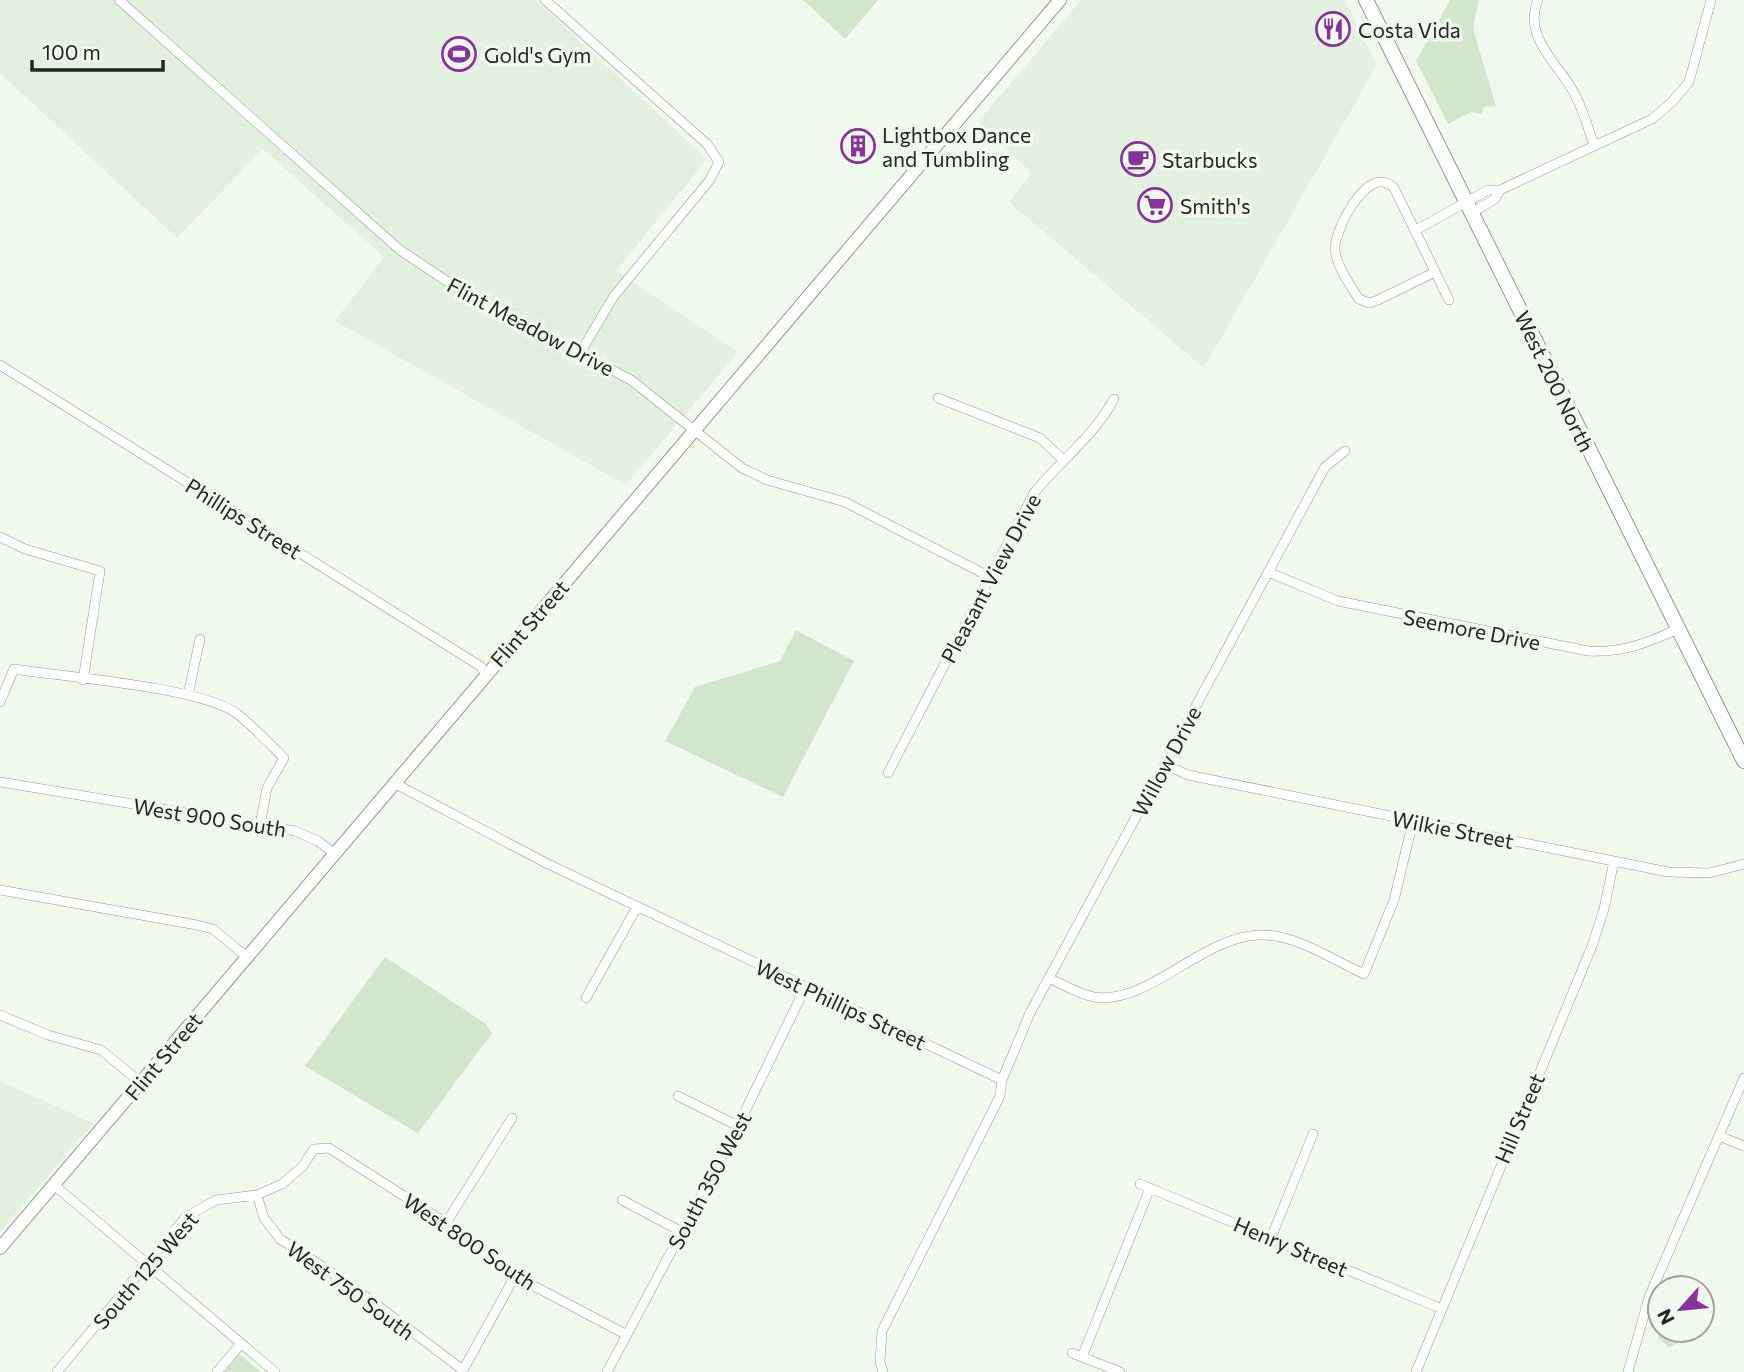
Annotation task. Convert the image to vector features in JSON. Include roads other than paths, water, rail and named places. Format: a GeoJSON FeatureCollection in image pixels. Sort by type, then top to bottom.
{"type":"FeatureCollection","features":[{"type":"Feature","properties":{"kind":"main road","name":"West 200 North"},"geometry":{"type":"LineString","coordinates":[[1366,0],[1744,761]]}},
{"type":"Feature","properties":{"kind":"street","name":"Flint Meadow Drive"},"geometry":{"type":"LineString","coordinates":[[120,0],[400,250],[454,286],[649,392],[742,468],[767,480],[845,502],[990,577]]}},
{"type":"Feature","properties":{"kind":"street"},"geometry":{"type":"LineString","coordinates":[[545,0],[708,144],[719,162],[709,181],[614,296],[580,353]]}},
{"type":"Feature","properties":{"kind":"street","name":"Flint Street"},"geometry":{"type":"LineString","coordinates":[[0,1248],[1060,0]]}},
{"type":"Feature","properties":{"kind":"street"},"geometry":{"type":"LineString","coordinates":[[1538,0],[1535,24],[1540,45],[1575,95],[1594,145]]}},
{"type":"Feature","properties":{"kind":"street"},"geometry":{"type":"LineString","coordinates":[[1416,230],[1468,207],[1488,190],[1500,190],[1652,119],[1682,93],[1697,58],[1711,0]]}},
{"type":"Feature","properties":{"kind":"street"},"geometry":{"type":"LineString","coordinates":[[1435,272],[1378,300],[1364,302],[1337,260],[1335,244],[1365,186],[1379,180],[1394,188],[1449,300]]}},
{"type":"Feature","properties":{"kind":"street","name":"Phillips Street"},"geometry":{"type":"LineString","coordinates":[[0,365],[468,659],[486,673]]}},
{"type":"Feature","properties":{"kind":"street"},"geometry":{"type":"LineString","coordinates":[[938,398],[1040,438],[1062,459]]}},
{"type":"Feature","properties":{"kind":"street","name":"Pleasant View Drive"},"geometry":{"type":"LineString","coordinates":[[888,773],[1034,493],[1062,459],[1103,419],[1114,399]]}},
{"type":"Feature","properties":{"kind":"street","name":"Willow Drive"},"geometry":{"type":"LineString","coordinates":[[1002,1080],[1030,1013],[1325,467],[1345,451]]}},
{"type":"Feature","properties":{"kind":"street"},"geometry":{"type":"LineString","coordinates":[[0,537],[25,549],[100,571],[83,680]]}},
{"type":"Feature","properties":{"kind":"street","name":"Seemore Drive"},"geometry":{"type":"LineString","coordinates":[[1268,572],[1338,601],[1588,651],[1611,653],[1639,647],[1678,629]]}},
{"type":"Feature","properties":{"kind":"street"},"geometry":{"type":"LineString","coordinates":[[188,695],[200,639]]}},
{"type":"Feature","properties":{"kind":"street"},"geometry":{"type":"LineString","coordinates":[[0,702],[14,669],[188,695],[235,713],[284,758],[267,788],[260,825]]}},
{"type":"Feature","properties":{"kind":"street","name":"Wilkie Street"},"geometry":{"type":"LineString","coordinates":[[1164,764],[1188,775],[1689,874],[1744,864]]}},
{"type":"Feature","properties":{"kind":"street","name":"West 900 South"},"geometry":{"type":"LineString","coordinates":[[0,782],[295,831],[318,841],[334,853]]}},
{"type":"Feature","properties":{"kind":"street","name":"West Phillips Street"},"geometry":{"type":"LineString","coordinates":[[394,783],[546,863],[1002,1080]]}},
{"type":"Feature","properties":{"kind":"street"},"geometry":{"type":"LineString","coordinates":[[1049,978],[1078,992],[1096,997],[1114,996],[1137,989],[1222,943],[1261,934],[1283,937],[1364,974],[1394,901],[1413,821]]}},
{"type":"Feature","properties":{"kind":"street","name":"Hill Street"},"geometry":{"type":"LineString","coordinates":[[1416,1372],[1482,1205],[1592,946],[1604,909],[1614,861]]}},
{"type":"Feature","properties":{"kind":"street"},"geometry":{"type":"LineString","coordinates":[[0,890],[213,929],[247,957]]}},
{"type":"Feature","properties":{"kind":"street"},"geometry":{"type":"LineString","coordinates":[[586,998],[637,907]]}},
{"type":"Feature","properties":{"kind":"street","name":"South 350 West"},"geometry":{"type":"LineString","coordinates":[[607,1372],[738,1126],[806,986]]}},
{"type":"Feature","properties":{"kind":"street"},"geometry":{"type":"LineString","coordinates":[[0,1015],[48,1035],[101,1050],[140,1082]]}},
{"type":"Feature","properties":{"kind":"street"},"geometry":{"type":"LineString","coordinates":[[1628,1372],[1650,1297],[1744,1078]]}},
{"type":"Feature","properties":{"kind":"street"},"geometry":{"type":"LineString","coordinates":[[883,1372],[880,1362],[882,1331],[1000,1096],[1002,1080]]}},
{"type":"Feature","properties":{"kind":"street"},"geometry":{"type":"LineString","coordinates":[[678,1096],[738,1126]]}},
{"type":"Feature","properties":{"kind":"street"},"geometry":{"type":"LineString","coordinates":[[446,1223],[512,1118]]}},
{"type":"Feature","properties":{"kind":"street"},"geometry":{"type":"LineString","coordinates":[[1271,1238],[1313,1134]]}},
{"type":"Feature","properties":{"kind":"street"},"geometry":{"type":"LineString","coordinates":[[1719,1136],[1744,1146]]}},
{"type":"Feature","properties":{"kind":"street","name":"West 800 South"},"geometry":{"type":"LineString","coordinates":[[314,1149],[329,1148],[446,1223],[515,1276],[627,1335]]}},
{"type":"Feature","properties":{"kind":"street","name":"South 125 West"},"geometry":{"type":"LineString","coordinates":[[57,1372],[148,1266],[186,1217],[201,1206],[216,1200],[257,1195],[282,1184],[302,1167],[314,1149]]}},
{"type":"Feature","properties":{"kind":"street","name":"Henry Street"},"geometry":{"type":"LineString","coordinates":[[1140,1184],[1442,1309]]}},
{"type":"Feature","properties":{"kind":"street"},"geometry":{"type":"LineString","coordinates":[[54,1185],[275,1372]]}},
{"type":"Feature","properties":{"kind":"street"},"geometry":{"type":"LineString","coordinates":[[1082,1357],[1150,1188]]}},
{"type":"Feature","properties":{"kind":"street","name":"West 750 South"},"geometry":{"type":"LineString","coordinates":[[257,1195],[264,1218],[280,1239],[349,1284],[462,1371]]}},
{"type":"Feature","properties":{"kind":"street"},"geometry":{"type":"LineString","coordinates":[[622,1199],[682,1232]]}},
{"type":"Feature","properties":{"kind":"street"},"geometry":{"type":"LineString","coordinates":[[462,1371],[515,1276]]}},
{"type":"Feature","properties":{"kind":"street"},"geometry":{"type":"LineString","coordinates":[[217,1372],[240,1345]]}},
{"type":"Feature","properties":{"kind":"street"},"geometry":{"type":"LineString","coordinates":[[1072,1353],[1120,1372]]}},
{"type":"Feature","properties":{"kind":"place","name":"Costa Vida"},"geometry":{"type":"Point","coordinates":[1333,29]}},
{"type":"Feature","properties":{"kind":"place","name":"Gold's Gym"},"geometry":{"type":"Point","coordinates":[459,54]}},
{"type":"Feature","properties":{"kind":"place","name":"Lightbox Dance and Tumbling"},"geometry":{"type":"Point","coordinates":[858,146]}},
{"type":"Feature","properties":{"kind":"place","name":"Starbucks"},"geometry":{"type":"Point","coordinates":[1138,159]}},
{"type":"Feature","properties":{"kind":"place","name":"Smith's"},"geometry":{"type":"Point","coordinates":[1155,205]}}]}
